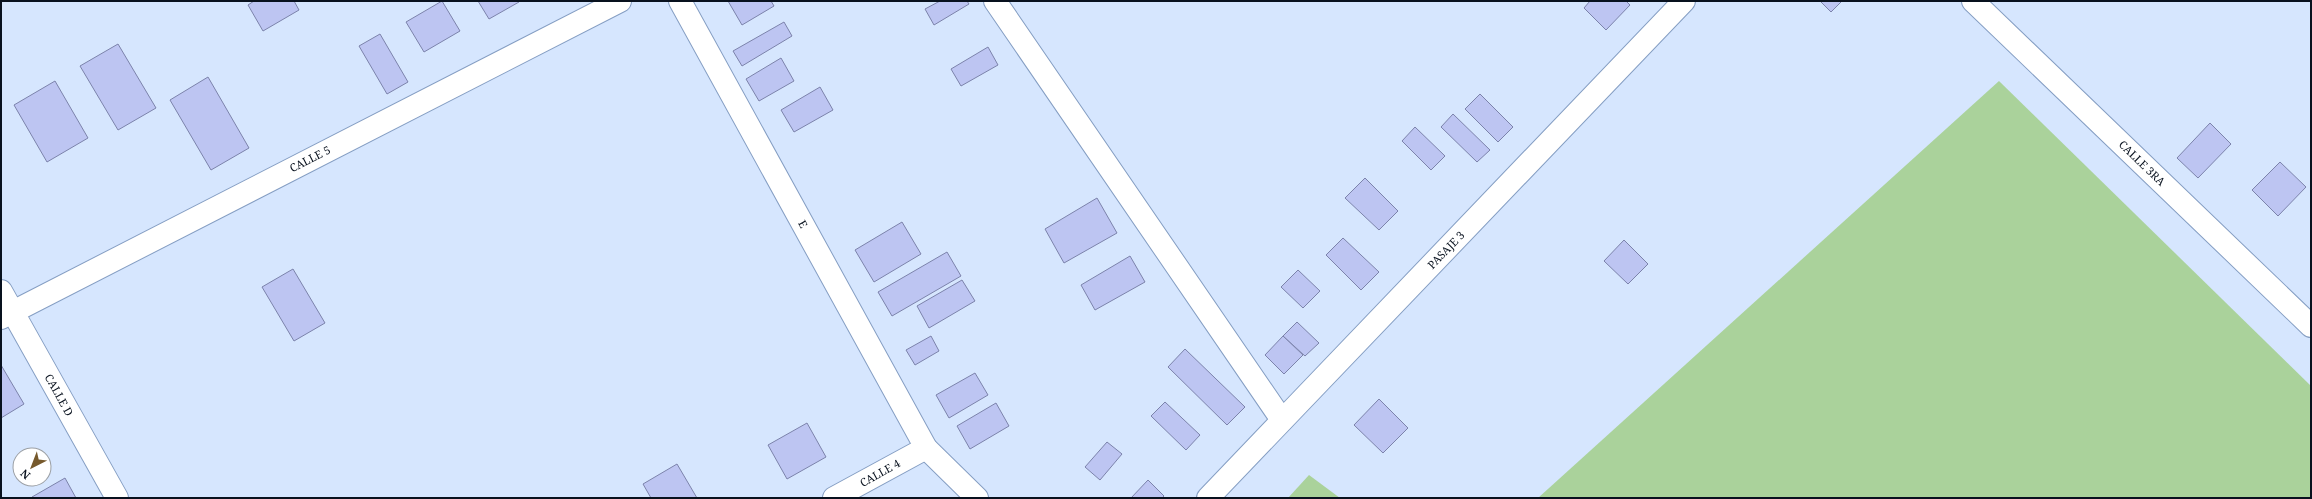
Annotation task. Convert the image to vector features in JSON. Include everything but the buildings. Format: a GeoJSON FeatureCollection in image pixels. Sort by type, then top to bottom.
{"type":"FeatureCollection","features":[{"type":"Feature","properties":{"kind":"street","name":"CALLE 5"},"geometry":{"type":"LineString","coordinates":[[7,315],[620,1]]}},
{"type":"Feature","properties":{"kind":"street","name":"E"},"geometry":{"type":"LineString","coordinates":[[680,1],[926,448],[977,498]]}},
{"type":"Feature","properties":{"kind":"street"},"geometry":{"type":"LineString","coordinates":[[994,1],[1282,420]]}},
{"type":"Feature","properties":{"kind":"street","name":"PASAJE 3"},"geometry":{"type":"LineString","coordinates":[[1208,498],[1684,1]]}},
{"type":"Feature","properties":{"kind":"street","name":"CALLE 3RA"},"geometry":{"type":"LineString","coordinates":[[1973,1],[2311,326]]}},
{"type":"Feature","properties":{"kind":"street","name":"CALLE D"},"geometry":{"type":"LineString","coordinates":[[1,291],[7,315],[117,498]]}},
{"type":"Feature","properties":{"kind":"street","name":"CALLE 4"},"geometry":{"type":"LineString","coordinates":[[834,498],[926,448]]}},
{"type":"Feature","properties":{"kind":"green space"},"geometry":{"type":"Polygon","coordinates":[[[1999,81],[2311,386],[2311,498],[1538,498],[1999,81]]]}},
{"type":"Feature","properties":{"kind":"green space"},"geometry":{"type":"Polygon","coordinates":[[[1309,475],[1340,498],[1288,498],[1309,475]]]}}]}
